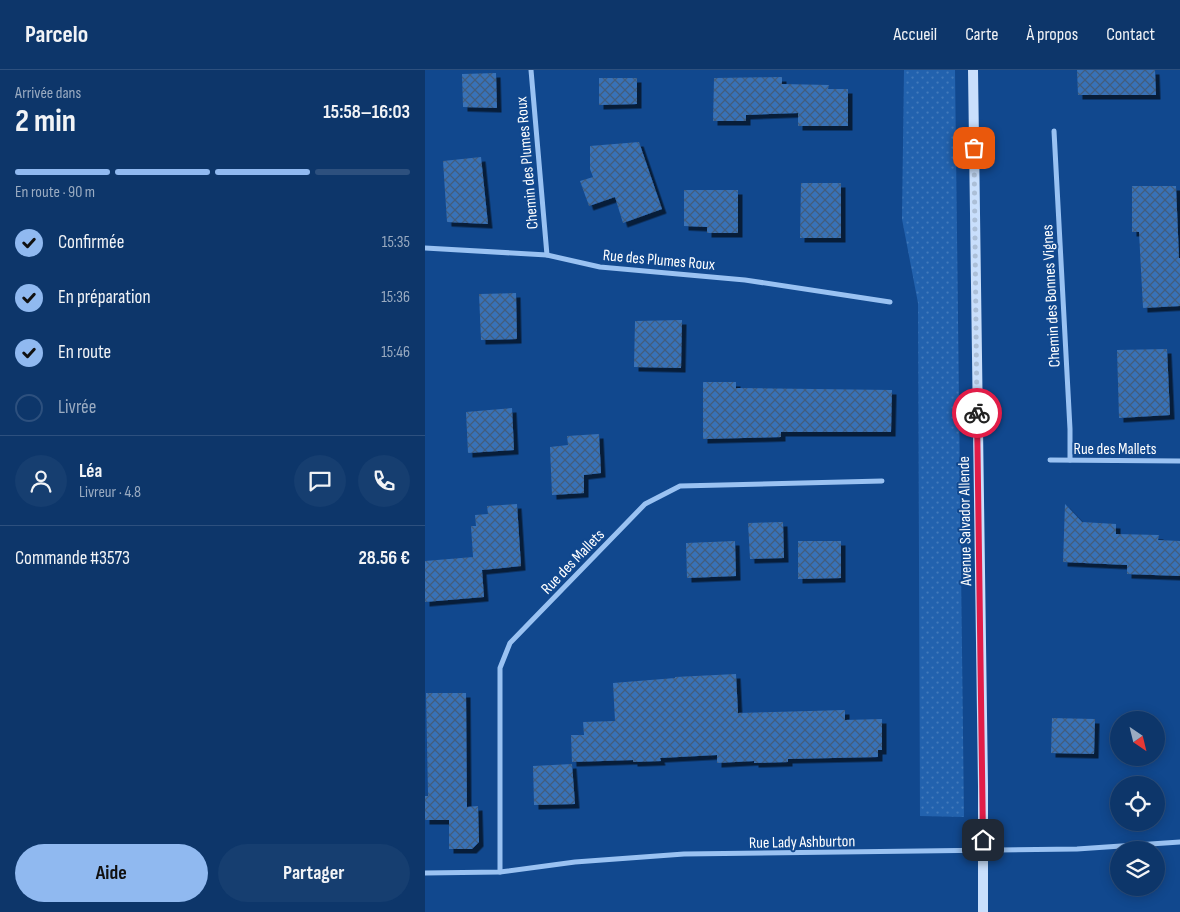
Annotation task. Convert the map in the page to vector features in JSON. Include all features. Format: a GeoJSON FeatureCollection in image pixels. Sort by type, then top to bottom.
{"type":"FeatureCollection","features":[{"type":"Feature","properties":{"kind":"street","name":"Chemin des Plumes Roux"},"geometry":{"type":"LineString","coordinates":[[531,70],[547,255]]}},
{"type":"Feature","properties":{"kind":"street","name":"Avenue Salvador Allende"},"geometry":{"type":"LineString","coordinates":[[973,70],[983,912]]}},
{"type":"Feature","properties":{"kind":"street","name":"Chemin des Bonnes Vignes"},"geometry":{"type":"LineString","coordinates":[[1054,131],[1070,429],[1070,460]]}},
{"type":"Feature","properties":{"kind":"street","name":"Rue des Plumes Roux"},"geometry":{"type":"LineString","coordinates":[[425,248],[547,255],[600,267],[745,280],[890,302]]}},
{"type":"Feature","properties":{"kind":"street","name":"Rue des Mallets"},"geometry":{"type":"LineString","coordinates":[[1049,460],[1180,461]]}},
{"type":"Feature","properties":{"kind":"street","name":"Rue des Mallets"},"geometry":{"type":"LineString","coordinates":[[500,872],[500,668],[509,643],[645,504],[680,486],[882,481]]}},
{"type":"Feature","properties":{"kind":"street","name":"Rue Lady Ashburton"},"geometry":{"type":"LineString","coordinates":[[425,873],[500,872],[575,862],[684,854],[1077,849],[1180,842]]}},
{"type":"Feature","properties":{"kind":"shaded area"},"geometry":{"type":"Polygon","coordinates":[[[904,70],[955,70],[964,817],[920,816],[918,303],[902,219],[904,70]]]}},
{"type":"Feature","properties":{"kind":"building"},"geometry":{"type":"Polygon","coordinates":[[[1077,70],[1155,70],[1156,95],[1078,95],[1077,70]]]}},
{"type":"Feature","properties":{"kind":"building"},"geometry":{"type":"Polygon","coordinates":[[[496,73],[497,108],[463,107],[462,74],[496,73]]]}},
{"type":"Feature","properties":{"kind":"building"},"geometry":{"type":"Polygon","coordinates":[[[782,77],[782,84],[829,85],[828,89],[848,89],[848,126],[798,126],[798,113],[746,115],[746,121],[713,121],[714,78],[782,77]]]}},
{"type":"Feature","properties":{"kind":"building"},"geometry":{"type":"Polygon","coordinates":[[[599,78],[637,78],[637,104],[599,105],[599,78]]]}},
{"type":"Feature","properties":{"kind":"building"},"geometry":{"type":"Polygon","coordinates":[[[639,142],[662,209],[623,223],[615,197],[589,206],[580,181],[593,177],[590,169],[590,146],[639,142]]]}},
{"type":"Feature","properties":{"kind":"building"},"geometry":{"type":"Polygon","coordinates":[[[481,157],[488,224],[447,222],[443,161],[481,157]]]}},
{"type":"Feature","properties":{"kind":"building"},"geometry":{"type":"Polygon","coordinates":[[[801,183],[841,183],[841,238],[800,238],[801,183]]]}},
{"type":"Feature","properties":{"kind":"building"},"geometry":{"type":"Polygon","coordinates":[[[1132,186],[1176,186],[1180,258],[1180,306],[1143,308],[1139,232],[1132,232],[1132,186]]]}},
{"type":"Feature","properties":{"kind":"building"},"geometry":{"type":"Polygon","coordinates":[[[684,190],[738,190],[738,233],[707,233],[707,227],[684,226],[684,190]]]}},
{"type":"Feature","properties":{"kind":"building"},"geometry":{"type":"Polygon","coordinates":[[[516,293],[517,339],[481,340],[479,294],[516,293]]]}},
{"type":"Feature","properties":{"kind":"building"},"geometry":{"type":"Polygon","coordinates":[[[682,320],[681,368],[634,367],[635,321],[682,320]]]}},
{"type":"Feature","properties":{"kind":"building"},"geometry":{"type":"Polygon","coordinates":[[[1167,349],[1170,415],[1119,418],[1117,350],[1167,349]]]}},
{"type":"Feature","properties":{"kind":"building"},"geometry":{"type":"Polygon","coordinates":[[[703,382],[736,382],[736,388],[892,390],[891,432],[781,432],[781,437],[703,439],[703,382]]]}},
{"type":"Feature","properties":{"kind":"building"},"geometry":{"type":"Polygon","coordinates":[[[512,408],[514,450],[468,453],[466,412],[512,408]]]}},
{"type":"Feature","properties":{"kind":"building"},"geometry":{"type":"Polygon","coordinates":[[[599,434],[601,473],[584,475],[584,493],[552,495],[550,447],[568,445],[567,436],[599,434]]]}},
{"type":"Feature","properties":{"kind":"building"},"geometry":{"type":"Polygon","coordinates":[[[517,504],[521,566],[482,570],[484,597],[425,602],[425,561],[473,557],[471,526],[476,526],[475,515],[488,514],[487,506],[517,504]]]}},
{"type":"Feature","properties":{"kind":"building"},"geometry":{"type":"Polygon","coordinates":[[[1065,504],[1082,522],[1116,524],[1116,534],[1159,535],[1158,540],[1180,541],[1180,576],[1127,574],[1127,565],[1063,562],[1065,504]]]}},
{"type":"Feature","properties":{"kind":"building"},"geometry":{"type":"Polygon","coordinates":[[[783,522],[784,558],[750,559],[748,523],[783,522]]]}},
{"type":"Feature","properties":{"kind":"building"},"geometry":{"type":"Polygon","coordinates":[[[735,541],[736,576],[687,578],[686,543],[735,541]]]}},
{"type":"Feature","properties":{"kind":"building"},"geometry":{"type":"Polygon","coordinates":[[[798,541],[841,541],[841,578],[798,579],[798,541]]]}},
{"type":"Feature","properties":{"kind":"building"},"geometry":{"type":"Polygon","coordinates":[[[736,674],[738,713],[845,710],[845,720],[882,719],[882,750],[878,750],[878,757],[788,759],[788,762],[717,763],[717,755],[660,758],[661,761],[572,762],[571,735],[584,735],[583,722],[615,721],[613,683],[736,674]]]}},
{"type":"Feature","properties":{"kind":"building"},"geometry":{"type":"Polygon","coordinates":[[[426,693],[466,693],[467,807],[478,806],[479,842],[472,849],[449,849],[449,820],[425,820],[425,796],[428,796],[426,693]]]}},
{"type":"Feature","properties":{"kind":"building"},"geometry":{"type":"Polygon","coordinates":[[[1052,718],[1095,719],[1094,754],[1051,753],[1052,718]]]}},
{"type":"Feature","properties":{"kind":"building"},"geometry":{"type":"Polygon","coordinates":[[[572,764],[575,804],[534,805],[533,766],[572,764]]]}},
{"type":"Feature","properties":{"kind":"way so far"},"geometry":{"type":"LineString","coordinates":[[974,148],[977,413]]}},
{"type":"Feature","properties":{"kind":"route"},"geometry":{"type":"LineString","coordinates":[[977,413],[983,840]]}}]}
